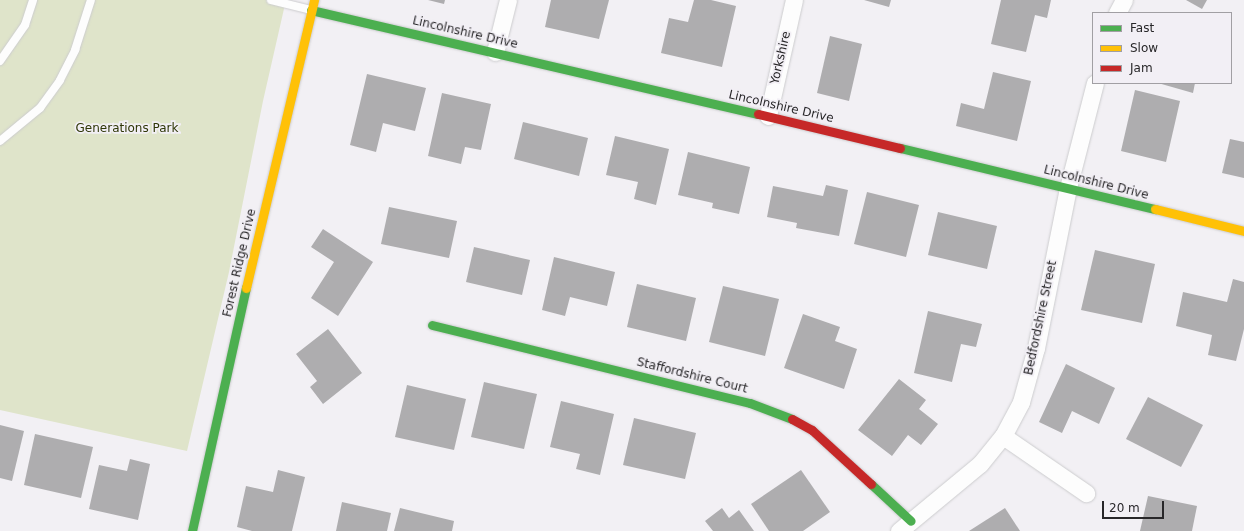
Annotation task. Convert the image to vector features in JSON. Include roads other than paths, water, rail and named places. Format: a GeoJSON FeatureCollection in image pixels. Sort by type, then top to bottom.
{"type":"FeatureCollection","features":[{"type":"Feature","properties":{"kind":"street","name":"Forest Ridge Drive"},"geometry":{"type":"LineString","coordinates":[[192,531],[246,283],[314,0]]}},
{"type":"Feature","properties":{"kind":"street"},"geometry":{"type":"LineString","coordinates":[[495,52],[508,0]]}},
{"type":"Feature","properties":{"kind":"street","name":"Yorkshire"},"geometry":{"type":"LineString","coordinates":[[768,116],[794,0]]}},
{"type":"Feature","properties":{"kind":"street"},"geometry":{"type":"LineString","coordinates":[[1118,12],[1124,0]]}},
{"type":"Feature","properties":{"kind":"street","name":"Lincolnshire Drive"},"geometry":{"type":"LineString","coordinates":[[311,10],[768,116],[1244,231]]}},
{"type":"Feature","properties":{"kind":"street","name":"Bedfordshire Street"},"geometry":{"type":"LineString","coordinates":[[905,526],[980,464],[1003,436],[1021,402],[1036,348],[1068,188],[1095,84]]}},
{"type":"Feature","properties":{"kind":"street","name":"Staffordshire Court"},"geometry":{"type":"LineString","coordinates":[[432,325],[750,403],[791,419],[812,430],[905,526]]}},
{"type":"Feature","properties":{"kind":"street"},"geometry":{"type":"LineString","coordinates":[[1003,436],[1086,492]]}},
{"type":"Feature","properties":{"kind":"lane"},"geometry":{"type":"LineString","coordinates":[[0,61],[25,25],[33,0]]}},
{"type":"Feature","properties":{"kind":"lane"},"geometry":{"type":"LineString","coordinates":[[0,141],[40,108],[60,80],[76,50],[91,0]]}},
{"type":"Feature","properties":{"kind":"lane"},"geometry":{"type":"LineString","coordinates":[[271,0],[311,10]]}},
{"type":"Feature","properties":{"kind":"park label","name":"Generations Park"},"geometry":{"type":"Point","coordinates":[127,129]}}]}
